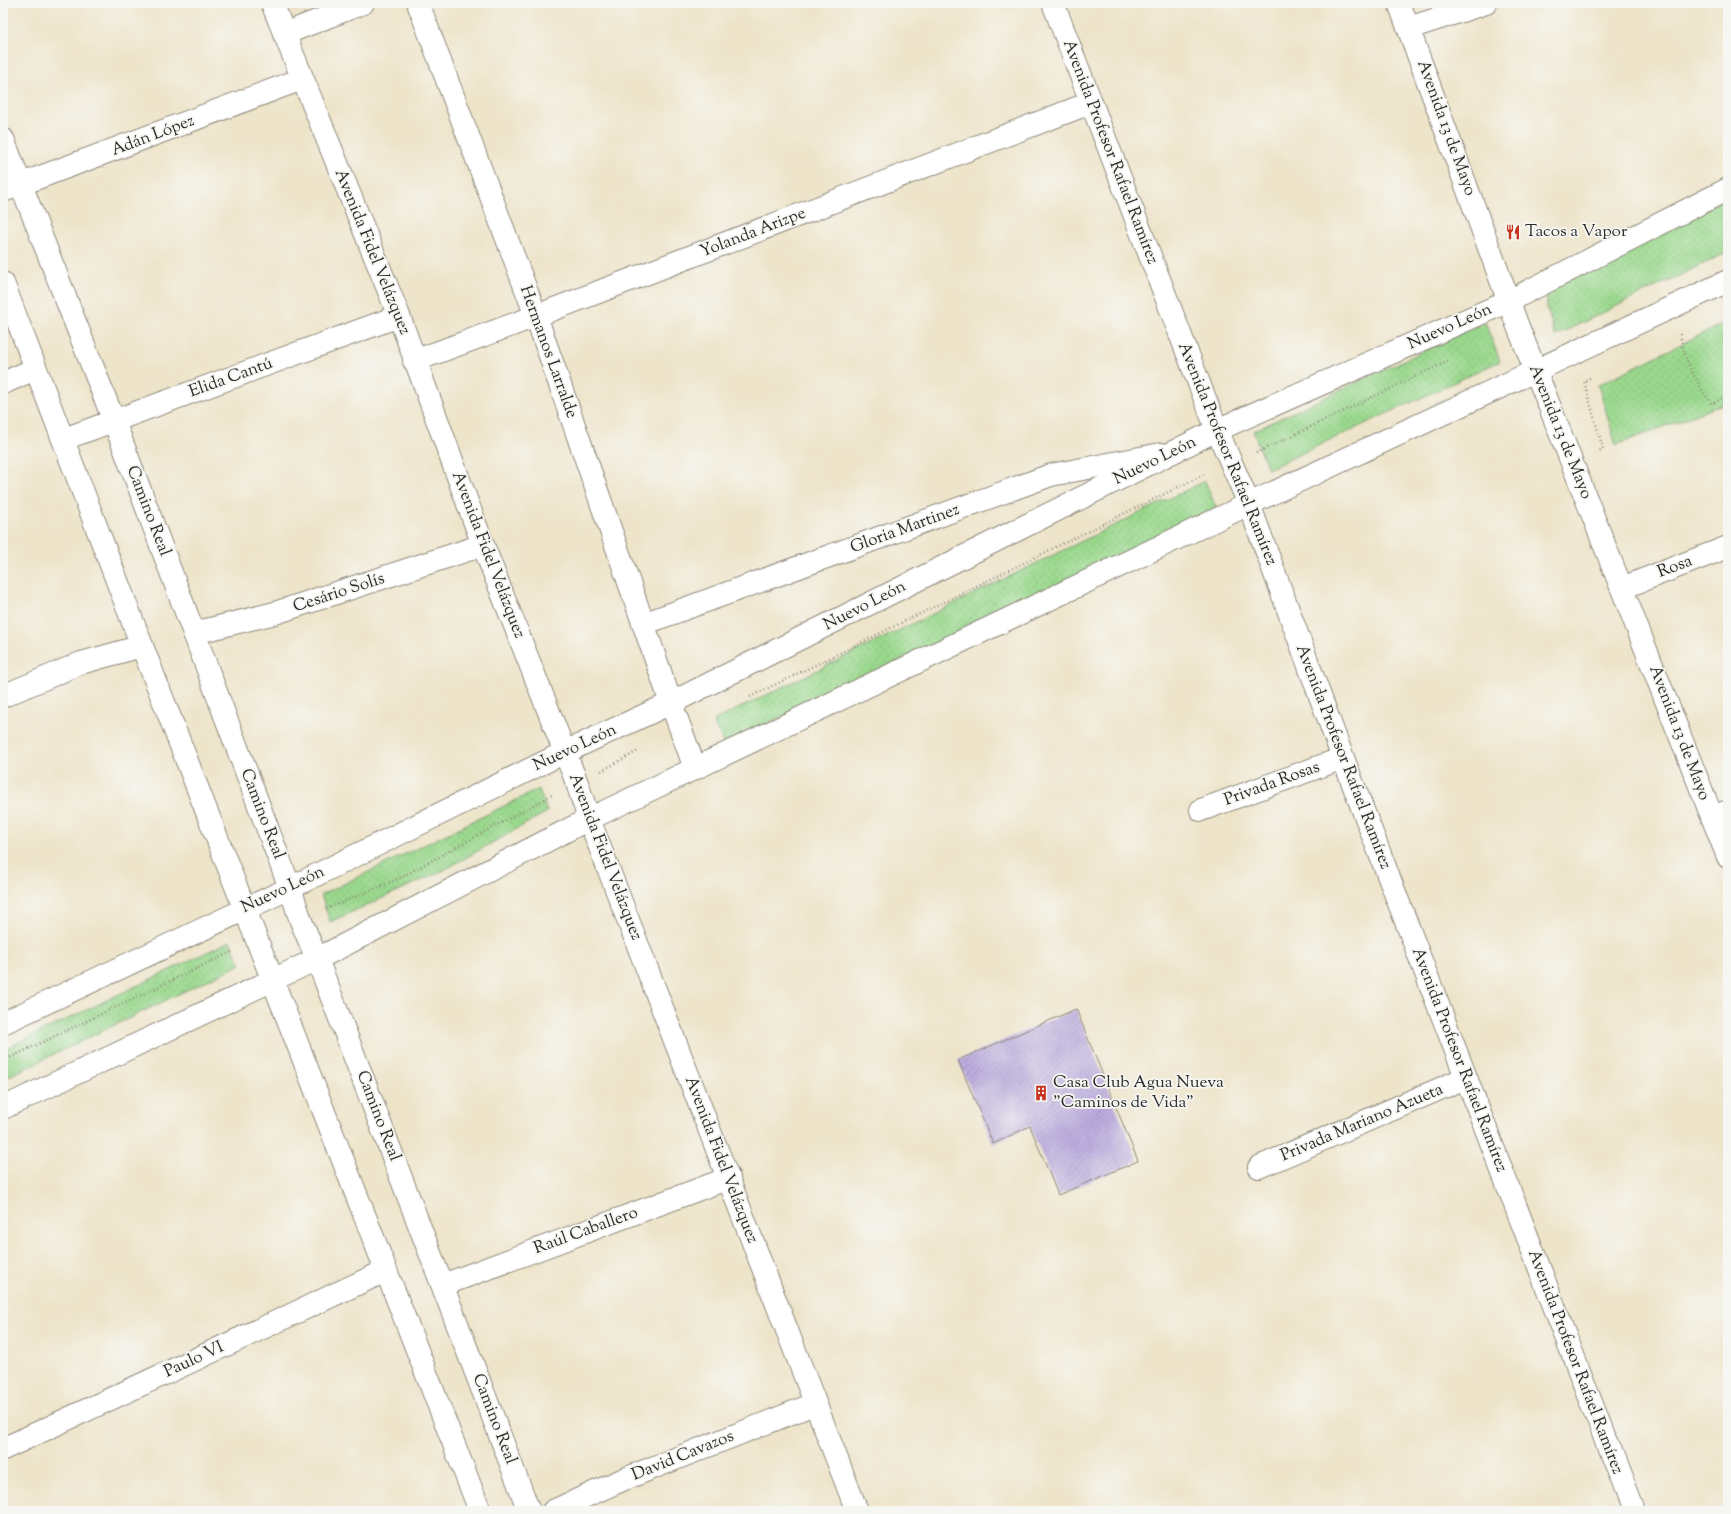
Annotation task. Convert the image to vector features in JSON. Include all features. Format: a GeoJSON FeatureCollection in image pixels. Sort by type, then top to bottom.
{"type":"FeatureCollection","features":[{"type":"Feature","properties":{"kind":"street","name":"Avenida Fidel Velázquez"},"geometry":{"type":"LineString","coordinates":[[272,3],[399,316],[414,361],[483,545],[578,783],[589,819],[729,1178],[814,1404],[857,1511]]}},
{"type":"Feature","properties":{"kind":"street"},"geometry":{"type":"LineString","coordinates":[[284,34],[363,3]]}},
{"type":"Feature","properties":{"kind":"street","name":"Hermanos Larralde"},"geometry":{"type":"LineString","coordinates":[[418,3],[536,316],[670,703],[695,768]]}},
{"type":"Feature","properties":{"kind":"street","name":"Avenida Profesor Rafael Ramírez"},"geometry":{"type":"LineString","coordinates":[[1053,3],[1090,103],[1217,430],[1248,504],[1465,1078],[1633,1511]]}},
{"type":"Feature","properties":{"kind":"street","name":"Avenida 13 de Mayo"},"geometry":{"type":"LineString","coordinates":[[1400,3],[1509,301],[1572,464],[1622,588],[1720,814],[1728,857]]}},
{"type":"Feature","properties":{"kind":"street"},"geometry":{"type":"LineString","coordinates":[[1409,28],[1486,3]]}},
{"type":"Feature","properties":{"kind":"street","name":"Adán López"},"geometry":{"type":"LineString","coordinates":[[12,188],[302,79]]}},
{"type":"Feature","properties":{"kind":"street","name":"Yolanda Arizpe"},"geometry":{"type":"LineString","coordinates":[[414,361],[536,316],[1090,103]]}},
{"type":"Feature","properties":{"kind":"street","name":"Camino Real"},"geometry":{"type":"LineString","coordinates":[[3,139],[12,188],[114,421],[290,888],[301,921],[444,1285],[529,1511]]}},
{"type":"Feature","properties":{"kind":"street","name":"Nuevo León"},"geometry":{"type":"LineString","coordinates":[[3,1022],[290,888],[565,752],[670,703],[1217,430],[1509,301],[1728,190]]}},
{"type":"Feature","properties":{"kind":"street"},"geometry":{"type":"LineString","coordinates":[[3,1108],[317,959],[589,819],[695,768],[1248,504],[1728,280]]}},
{"type":"Feature","properties":{"kind":"street"},"geometry":{"type":"LineString","coordinates":[[3,283],[142,646],[245,908],[256,940],[480,1511]]}},
{"type":"Feature","properties":{"kind":"street","name":"Elida Cantú"},"geometry":{"type":"LineString","coordinates":[[64,439],[399,316]]}},
{"type":"Feature","properties":{"kind":"street"},"geometry":{"type":"LineString","coordinates":[[3,383],[35,369]]}},
{"type":"Feature","properties":{"kind":"street","name":"Gloria Martinez"},"geometry":{"type":"LineString","coordinates":[[643,624],[1051,475],[1172,452]]}},
{"type":"Feature","properties":{"kind":"street","name":"Cesário Solís"},"geometry":{"type":"LineString","coordinates":[[194,633],[275,613],[483,545]]}},
{"type":"Feature","properties":{"kind":"street","name":"Rosa"},"geometry":{"type":"LineString","coordinates":[[1622,588],[1728,548]]}},
{"type":"Feature","properties":{"kind":"street"},"geometry":{"type":"LineString","coordinates":[[3,696],[81,663],[142,646]]}},
{"type":"Feature","properties":{"kind":"street","name":"Privada Rosas"},"geometry":{"type":"LineString","coordinates":[[1201,810],[1343,758]]}},
{"type":"Feature","properties":{"kind":"street","name":"Privada Mariano Azueta"},"geometry":{"type":"LineString","coordinates":[[1259,1167],[1465,1078]]}},
{"type":"Feature","properties":{"kind":"street","name":"Raúl Caballero"},"geometry":{"type":"LineString","coordinates":[[444,1285],[729,1178]]}},
{"type":"Feature","properties":{"kind":"street","name":"Paulo VI"},"geometry":{"type":"LineString","coordinates":[[3,1449],[385,1271]]}},
{"type":"Feature","properties":{"kind":"street","name":"David Cavazos"},"geometry":{"type":"LineString","coordinates":[[553,1511],[622,1480],[814,1404]]}},
{"type":"Feature","properties":{"kind":"path"},"geometry":{"type":"LineString","coordinates":[[1674,337],[1680,334],[1684,353],[1689,366],[1698,385],[1712,404],[1728,395]]}},
{"type":"Feature","properties":{"kind":"path"},"geometry":{"type":"LineString","coordinates":[[745,699],[1202,475],[1258,452],[1456,357]]}},
{"type":"Feature","properties":{"kind":"path"},"geometry":{"type":"LineString","coordinates":[[1572,464],[1603,450],[1584,381],[1591,378]]}},
{"type":"Feature","properties":{"kind":"path"},"geometry":{"type":"LineString","coordinates":[[301,921],[398,879],[547,797],[681,731]]}},
{"type":"Feature","properties":{"kind":"path"},"geometry":{"type":"LineString","coordinates":[[3,1061],[256,940]]}},
{"type":"Feature","properties":{"kind":"green space"},"geometry":{"type":"Polygon","coordinates":[[[1728,197],[1728,252],[1555,336],[1547,308],[1546,291],[1728,197]]]}},
{"type":"Feature","properties":{"kind":"green space"},"geometry":{"type":"Polygon","coordinates":[[[1728,321],[1728,402],[1616,445],[1598,385],[1728,321]]]}},
{"type":"Feature","properties":{"kind":"green space"},"geometry":{"type":"Polygon","coordinates":[[[1485,322],[1500,361],[1268,469],[1253,431],[1485,322]]]}},
{"type":"Feature","properties":{"kind":"green space"},"geometry":{"type":"Polygon","coordinates":[[[1205,481],[1217,510],[724,744],[713,721],[1205,481]]]}},
{"type":"Feature","properties":{"kind":"green space"},"geometry":{"type":"Polygon","coordinates":[[[539,789],[547,812],[444,870],[330,922],[321,895],[539,789]]]}},
{"type":"Feature","properties":{"kind":"green space"},"geometry":{"type":"Polygon","coordinates":[[[230,941],[241,964],[3,1079],[3,1050],[230,941]]]}},
{"type":"Feature","properties":{"kind":"building","name":"Casa Club Agua Nueva \"Caminos de Vida\""},"geometry":{"type":"Polygon","coordinates":[[[1076,1009],[1138,1161],[1058,1195],[1030,1126],[993,1144],[958,1060],[1076,1009]]]}},
{"type":"Feature","properties":{"kind":"place","name":"Tacos a Vapor"},"geometry":{"type":"Point","coordinates":[1513,232]}},
{"type":"Feature","properties":{"kind":"place","name":"Casa Club Agua Nueva \"Caminos de Vida\""},"geometry":{"type":"Point","coordinates":[1041,1093]}}]}
